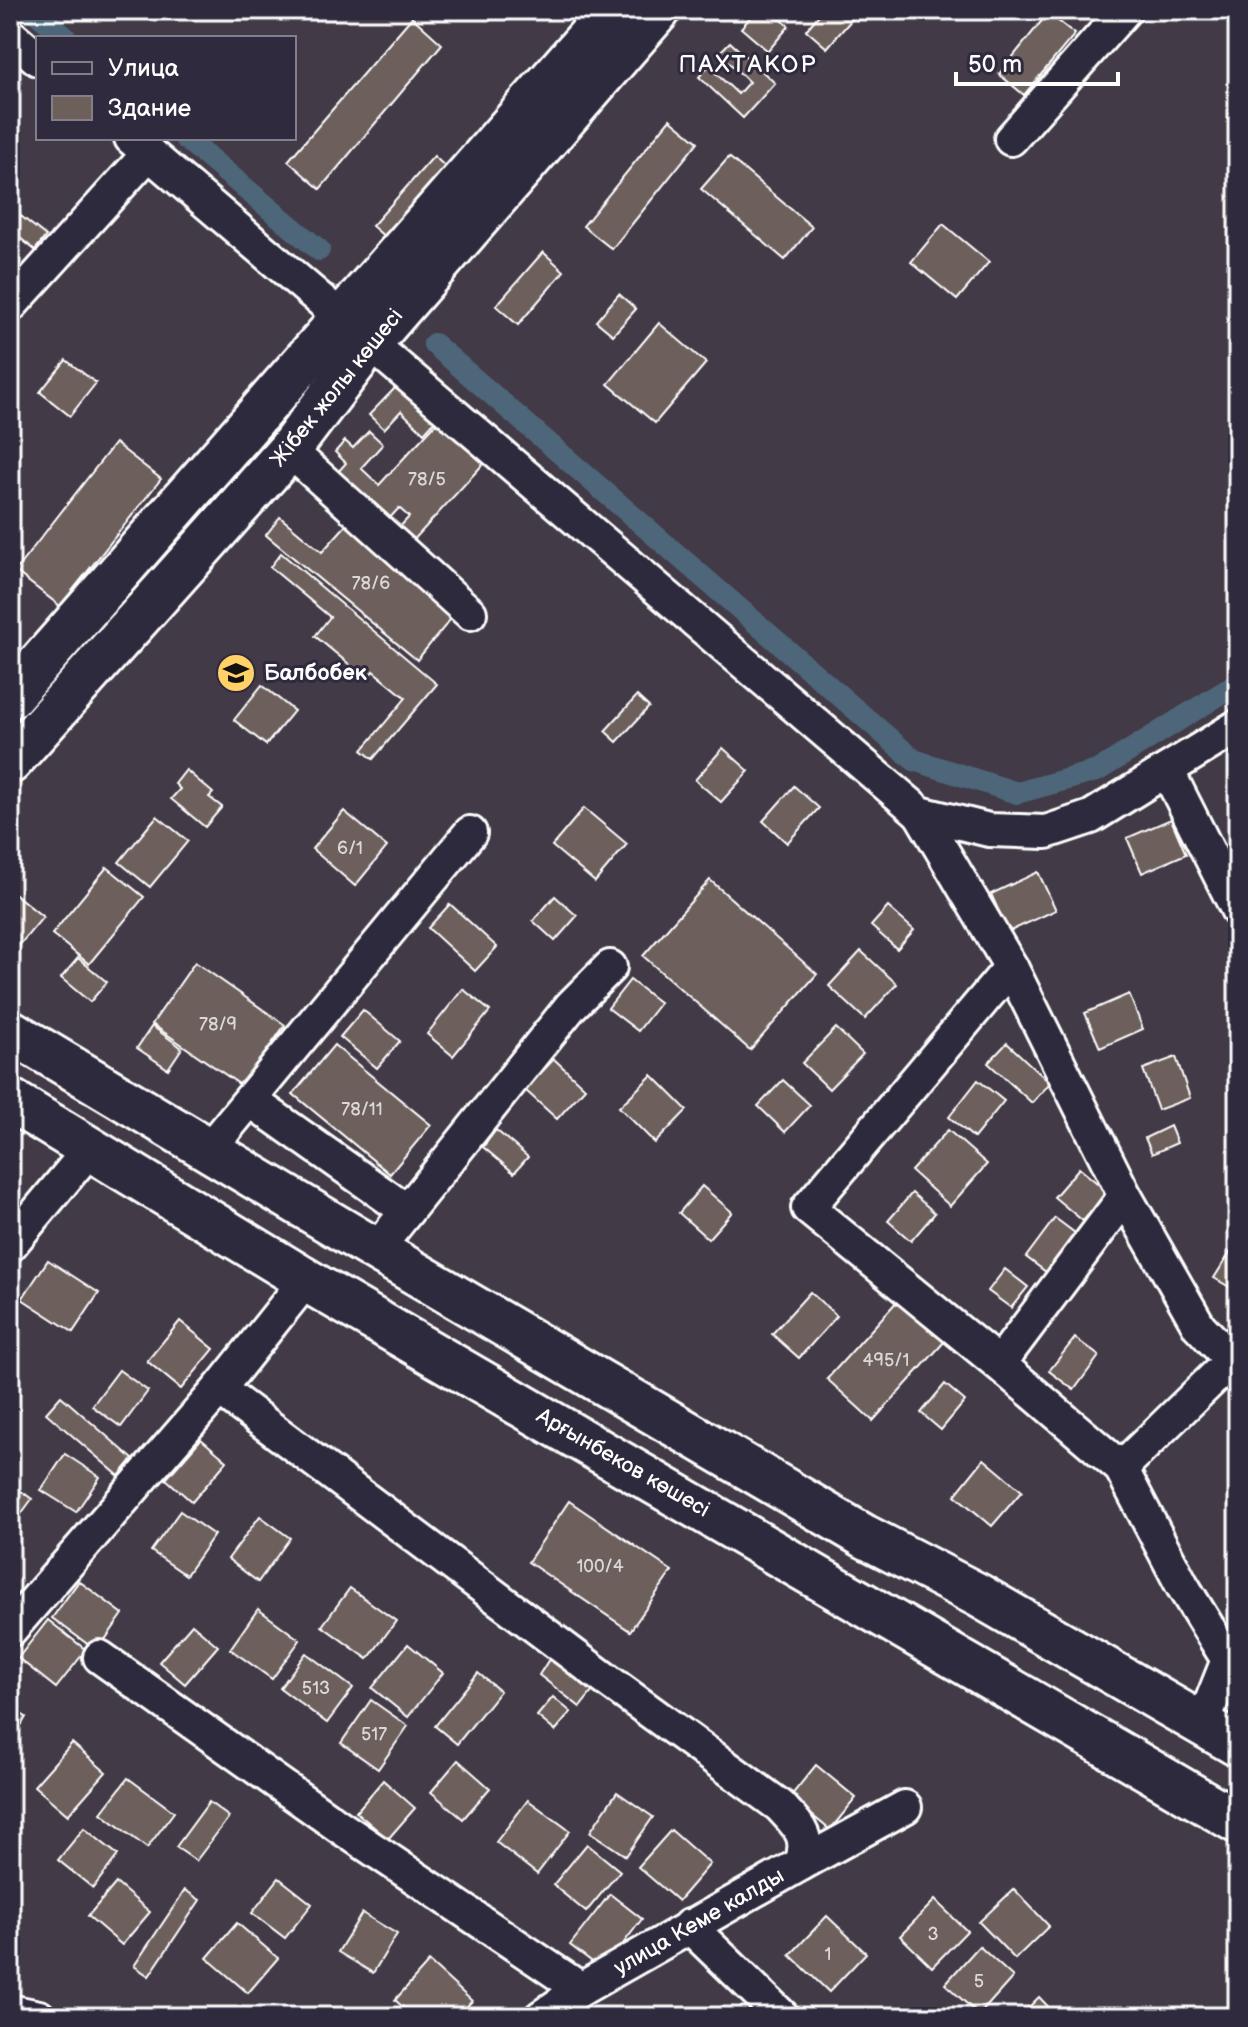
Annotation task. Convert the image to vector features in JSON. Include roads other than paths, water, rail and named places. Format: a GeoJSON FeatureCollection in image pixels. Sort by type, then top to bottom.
{"type":"FeatureCollection","features":[{"type":"Feature","properties":{"kind":"main road","name":"Жібек жолы көшесі"},"geometry":{"type":"LineString","coordinates":[[10,762],[289,450],[356,330],[612,10]]}},
{"type":"Feature","properties":{"kind":"main road","name":"Жібек жолы көшесі"},"geometry":{"type":"LineString","coordinates":[[10,697],[659,10]]}},
{"type":"Feature","properties":{"kind":"main road"},"geometry":{"type":"LineString","coordinates":[[10,1031],[864,1536],[978,1595],[1238,1745]]}},
{"type":"Feature","properties":{"kind":"main road","name":"Арғынбеков көшесі"},"geometry":{"type":"LineString","coordinates":[[10,1100],[306,1280],[1238,1822]]}},
{"type":"Feature","properties":{"kind":"main road"},"geometry":{"type":"LineString","coordinates":[[832,1584],[864,1536]]}},
{"type":"Feature","properties":{"kind":"street"},"geometry":{"type":"LineString","coordinates":[[1011,139],[1125,10]]}},
{"type":"Feature","properties":{"kind":"street"},"geometry":{"type":"LineString","coordinates":[[10,35],[36,57]]}},
{"type":"Feature","properties":{"kind":"street"},"geometry":{"type":"LineString","coordinates":[[10,306],[140,146],[920,813],[1011,967],[1125,1196],[1199,1326],[1234,1364],[1121,1468]]}},
{"type":"Feature","properties":{"kind":"street"},"geometry":{"type":"LineString","coordinates":[[289,450],[470,613]]}},
{"type":"Feature","properties":{"kind":"street"},"geometry":{"type":"LineString","coordinates":[[920,813],[989,830],[1046,832],[1091,817],[1238,726]]}},
{"type":"Feature","properties":{"kind":"street"},"geometry":{"type":"LineString","coordinates":[[1167,770],[1238,911]]}},
{"type":"Feature","properties":{"kind":"street"},"geometry":{"type":"LineString","coordinates":[[209,1149],[470,833]]}},
{"type":"Feature","properties":{"kind":"street"},"geometry":{"type":"LineString","coordinates":[[376,1250],[571,1006],[610,967]]}},
{"type":"Feature","properties":{"kind":"street"},"geometry":{"type":"LineString","coordinates":[[1011,967],[808,1208],[1121,1468],[1182,1585],[1228,1660],[1202,1725]]}},
{"type":"Feature","properties":{"kind":"street"},"geometry":{"type":"LineString","coordinates":[[250,1100],[407,1211]]}},
{"type":"Feature","properties":{"kind":"street"},"geometry":{"type":"LineString","coordinates":[[10,1245],[89,1150]]}},
{"type":"Feature","properties":{"kind":"street"},"geometry":{"type":"LineString","coordinates":[[999,1364],[1125,1196]]}},
{"type":"Feature","properties":{"kind":"street"},"geometry":{"type":"LineString","coordinates":[[10,1630],[219,1389],[306,1280]]}},
{"type":"Feature","properties":{"kind":"street","name":"улица Кеме калды"},"geometry":{"type":"LineString","coordinates":[[219,1389],[780,1806],[803,1832],[806,1850],[801,1864],[581,1989],[541,2017]]}},
{"type":"Feature","properties":{"kind":"street"},"geometry":{"type":"LineString","coordinates":[[100,1657],[340,1827],[581,1989]]}},
{"type":"Feature","properties":{"kind":"street"},"geometry":{"type":"LineString","coordinates":[[801,1864],[905,1807]]}},
{"type":"Feature","properties":{"kind":"street"},"geometry":{"type":"LineString","coordinates":[[689,1926],[783,2017]]}},
{"type":"Feature","properties":{"kind":"street"},"geometry":{"type":"LineString","coordinates":[[10,2011],[39,2017]]}},
{"type":"Feature","properties":{"kind":"waterway"},"geometry":{"type":"LineString","coordinates":[[33,10],[64,36]]}},
{"type":"Feature","properties":{"kind":"waterway"},"geometry":{"type":"LineString","coordinates":[[187,140],[319,250]]}},
{"type":"Feature","properties":{"kind":"waterway"},"geometry":{"type":"LineString","coordinates":[[434,344],[914,760],[1017,793],[1097,771],[1238,683]]}},
{"type":"Feature","properties":{"kind":"place","name":"Балбобек"},"geometry":{"type":"Point","coordinates":[236,673]}},
{"type":"Feature","properties":{"kind":"district","name":"ПАХТАКОР"},"geometry":{"type":"Point","coordinates":[748,64]}}]}
